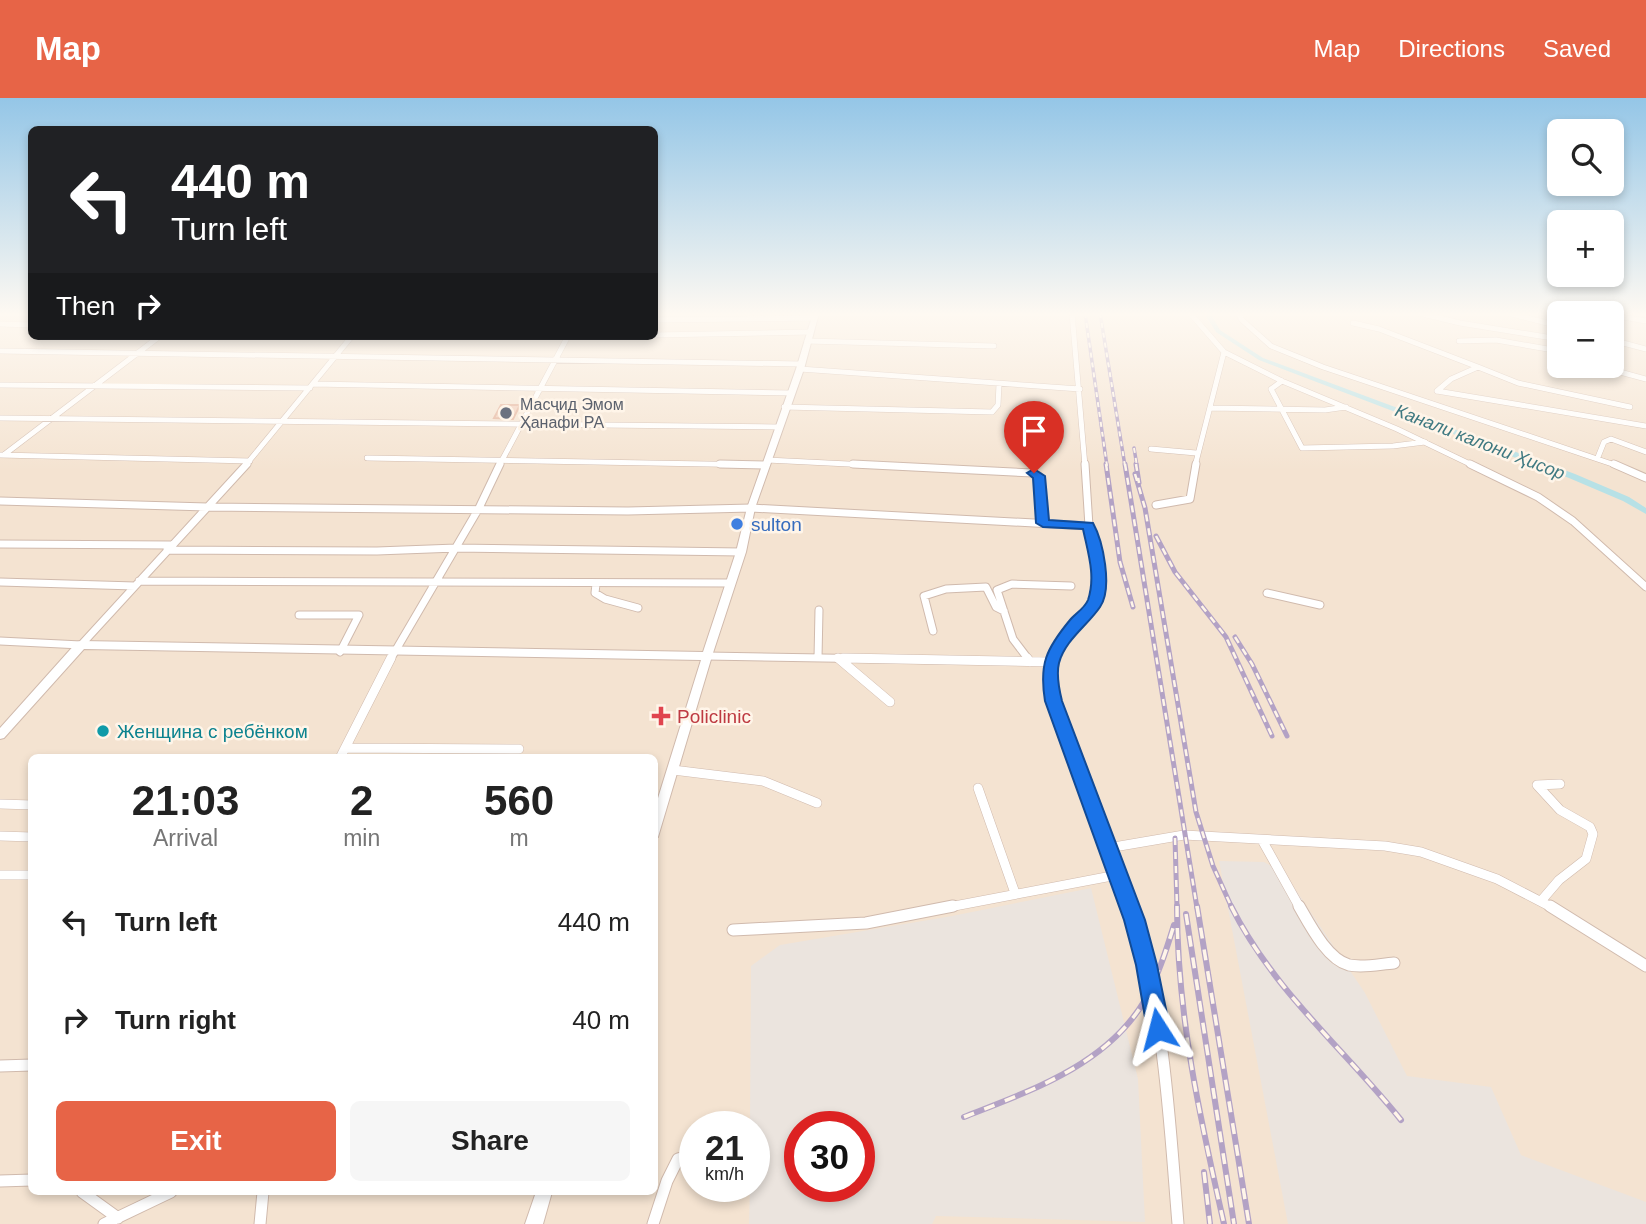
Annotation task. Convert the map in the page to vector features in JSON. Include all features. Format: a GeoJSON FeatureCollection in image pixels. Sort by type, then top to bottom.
{"type":"FeatureCollection","features":[{"type":"Feature","properties":{"kind":"street"},"geometry":{"type":"LineString","coordinates":[[1,456],[126,366]]}},
{"type":"Feature","properties":{"kind":"street"},"geometry":{"type":"LineString","coordinates":[[0,735],[250,461],[328,366]]}},
{"type":"Feature","properties":{"kind":"street"},"geometry":{"type":"LineString","coordinates":[[342,754],[394,652],[479,508],[520,423],[554,366]]}},
{"type":"Feature","properties":{"kind":"street"},"geometry":{"type":"LineString","coordinates":[[778,366],[1080,388]]}},
{"type":"Feature","properties":{"kind":"street"},"geometry":{"type":"LineString","coordinates":[[658,820],[741,552],[751,508],[800,366]]}},
{"type":"Feature","properties":{"kind":"street"},"geometry":{"type":"LineString","coordinates":[[1078,366],[1088,526],[1100,572],[1095,603],[1074,625],[1051,662],[1049,678],[1053,701],[1135,920],[1151,986],[1162,1051],[1178,1224]]}},
{"type":"Feature","properties":{"kind":"street"},"geometry":{"type":"LineString","coordinates":[[1156,505],[1190,499],[1196,453],[1210,408],[1219,366]]}},
{"type":"Feature","properties":{"kind":"street"},"geometry":{"type":"LineString","coordinates":[[1251,366],[1425,442],[1538,497],[1573,522],[1646,587]]}},
{"type":"Feature","properties":{"kind":"street"},"geometry":{"type":"LineString","coordinates":[[1319,366],[1598,457],[1646,478]]}},
{"type":"Feature","properties":{"kind":"street"},"geometry":{"type":"LineString","coordinates":[[1630,407],[1518,383],[1478,366],[1451,379],[1437,391],[1646,426]]}},
{"type":"Feature","properties":{"kind":"street"},"geometry":{"type":"LineString","coordinates":[[1624,373],[1646,379]]}},
{"type":"Feature","properties":{"kind":"street"},"geometry":{"type":"LineString","coordinates":[[1282,381],[1271,389],[1302,448],[1393,446],[1425,442]]}},
{"type":"Feature","properties":{"kind":"street"},"geometry":{"type":"LineString","coordinates":[[0,384],[542,388],[791,393]]}},
{"type":"Feature","properties":{"kind":"street"},"geometry":{"type":"LineString","coordinates":[[784,407],[992,412],[998,405],[999,384]]}},
{"type":"Feature","properties":{"kind":"street"},"geometry":{"type":"LineString","coordinates":[[1210,408],[1325,410],[1346,407]]}},
{"type":"Feature","properties":{"kind":"street"},"geometry":{"type":"LineString","coordinates":[[0,418],[778,427]]}},
{"type":"Feature","properties":{"kind":"street"},"geometry":{"type":"LineString","coordinates":[[1598,457],[1604,442],[1611,439],[1646,452]]}},
{"type":"Feature","properties":{"kind":"street"},"geometry":{"type":"LineString","coordinates":[[1151,449],[1196,453]]}},
{"type":"Feature","properties":{"kind":"street"},"geometry":{"type":"LineString","coordinates":[[1,456],[250,461]]}},
{"type":"Feature","properties":{"kind":"street"},"geometry":{"type":"LineString","coordinates":[[367,458],[502,462],[766,463],[1034,473],[1039,476],[1043,523]]}},
{"type":"Feature","properties":{"kind":"street"},"geometry":{"type":"LineString","coordinates":[[0,501],[207,507],[628,510],[751,508],[1088,526]]}},
{"type":"Feature","properties":{"kind":"street"},"geometry":{"type":"LineString","coordinates":[[0,544],[377,551],[456,548],[741,552]]}},
{"type":"Feature","properties":{"kind":"street"},"geometry":{"type":"LineString","coordinates":[[0,582],[731,583]]}},
{"type":"Feature","properties":{"kind":"street"},"geometry":{"type":"LineString","coordinates":[[596,584],[595,593],[638,608]]}},
{"type":"Feature","properties":{"kind":"street"},"geometry":{"type":"LineString","coordinates":[[1030,662],[1013,639],[997,590],[1012,584],[1071,586]]}},
{"type":"Feature","properties":{"kind":"street"},"geometry":{"type":"LineString","coordinates":[[933,631],[924,596],[932,592],[956,587],[986,587],[996,607],[1004,611]]}},
{"type":"Feature","properties":{"kind":"street"},"geometry":{"type":"LineString","coordinates":[[1267,593],[1320,606]]}},
{"type":"Feature","properties":{"kind":"street"},"geometry":{"type":"LineString","coordinates":[[818,658],[819,610]]}},
{"type":"Feature","properties":{"kind":"street"},"geometry":{"type":"LineString","coordinates":[[299,615],[359,615],[340,652]]}},
{"type":"Feature","properties":{"kind":"street"},"geometry":{"type":"LineString","coordinates":[[0,641],[340,652],[1051,662]]}},
{"type":"Feature","properties":{"kind":"street"},"geometry":{"type":"LineString","coordinates":[[838,658],[890,702]]}},
{"type":"Feature","properties":{"kind":"street"},"geometry":{"type":"LineString","coordinates":[[345,748],[519,749]]}},
{"type":"Feature","properties":{"kind":"street"},"geometry":{"type":"LineString","coordinates":[[673,770],[763,781],[817,803]]}},
{"type":"Feature","properties":{"kind":"street"},"geometry":{"type":"LineString","coordinates":[[1541,901],[1559,880],[1586,859],[1593,834],[1590,827],[1560,810],[1537,785],[1560,784]]}},
{"type":"Feature","properties":{"kind":"street"},"geometry":{"type":"LineString","coordinates":[[978,788],[1015,893]]}},
{"type":"Feature","properties":{"kind":"street"},"geometry":{"type":"LineString","coordinates":[[0,804],[28,804]]}},
{"type":"Feature","properties":{"kind":"street"},"geometry":{"type":"LineString","coordinates":[[1108,848],[1184,835],[1385,846],[1421,852],[1497,879],[1541,901],[1646,966]]}},
{"type":"Feature","properties":{"kind":"street"},"geometry":{"type":"LineString","coordinates":[[0,836],[28,837]]}},
{"type":"Feature","properties":{"kind":"street"},"geometry":{"type":"LineString","coordinates":[[1262,840],[1283,880],[1337,960],[1353,965],[1394,963]]}},
{"type":"Feature","properties":{"kind":"street"},"geometry":{"type":"LineString","coordinates":[[0,875],[28,875]]}},
{"type":"Feature","properties":{"kind":"street"},"geometry":{"type":"LineString","coordinates":[[733,930],[866,923],[1117,875]]}},
{"type":"Feature","properties":{"kind":"street"},"geometry":{"type":"LineString","coordinates":[[0,1066],[28,1065]]}},
{"type":"Feature","properties":{"kind":"street"},"geometry":{"type":"LineString","coordinates":[[653,1224],[667,1181],[679,1159]]}},
{"type":"Feature","properties":{"kind":"street"},"geometry":{"type":"LineString","coordinates":[[0,1181],[28,1180]]}},
{"type":"Feature","properties":{"kind":"street"},"geometry":{"type":"LineString","coordinates":[[86,1195],[118,1218]]}},
{"type":"Feature","properties":{"kind":"street"},"geometry":{"type":"LineString","coordinates":[[104,1224],[164,1195]]}},
{"type":"Feature","properties":{"kind":"street"},"geometry":{"type":"LineString","coordinates":[[260,1224],[263,1195]]}},
{"type":"Feature","properties":{"kind":"street"},"geometry":{"type":"LineString","coordinates":[[534,1224],[543,1195]]}},
{"type":"Feature","properties":{"kind":"shaded area"},"geometry":{"type":"Polygon","coordinates":[[[0,366],[1547,366],[1547,378],[1624,378],[1624,366],[1646,366],[1646,1224],[0,1224],[0,366]]]}},
{"type":"Feature","properties":{"kind":"shaded area"},"geometry":{"type":"Polygon","coordinates":[[[1219,861],[1264,862],[1285,874],[1365,993],[1407,1076],[1491,1087],[1521,1155],[1646,1202],[1646,1224],[1288,1224],[1219,861]]]}},
{"type":"Feature","properties":{"kind":"shaded area"},"geometry":{"type":"Polygon","coordinates":[[[1091,888],[1138,1079],[1145,1222],[936,1216],[932,1224],[749,1224],[750,1202],[770,1202],[770,1111],[750,1111],[751,966],[780,945],[952,916],[1091,888]]]}},
{"type":"Feature","properties":{"kind":"building","name":"Масҷид Эмом Ҳанафи РА"},"geometry":{"type":"Polygon","coordinates":[[[501,405],[520,405],[513,419],[494,418],[501,405]]]}},
{"type":"Feature","properties":{"kind":"waterway","name":"Канали калони Ҳисор"},"geometry":{"type":"LineString","coordinates":[[1278,366],[1572,476],[1626,499],[1646,512]]}},
{"type":"Feature","properties":{"kind":"railway"},"geometry":{"type":"LineString","coordinates":[[1093,366],[1107,466]]}},
{"type":"Feature","properties":{"kind":"railway"},"geometry":{"type":"LineString","coordinates":[[1109,366],[1125,466]]}},
{"type":"Feature","properties":{"kind":"railway"},"geometry":{"type":"LineString","coordinates":[[1134,448],[1137,466]]}},
{"type":"Feature","properties":{"kind":"railway"},"geometry":{"type":"LineString","coordinates":[[1106,464],[1120,562],[1133,607]]}},
{"type":"Feature","properties":{"kind":"railway"},"geometry":{"type":"LineString","coordinates":[[1125,464],[1197,908]]}},
{"type":"Feature","properties":{"kind":"railway"},"geometry":{"type":"LineString","coordinates":[[1136,464],[1139,483]]}},
{"type":"Feature","properties":{"kind":"railway"},"geometry":{"type":"LineString","coordinates":[[1135,474],[1145,508],[1196,812],[1213,866],[1231,907]]}},
{"type":"Feature","properties":{"kind":"railway"},"geometry":{"type":"LineString","coordinates":[[1156,536],[1175,572],[1226,637],[1272,736]]}},
{"type":"Feature","properties":{"kind":"railway"},"geometry":{"type":"LineString","coordinates":[[1235,637],[1252,664],[1287,736]]}},
{"type":"Feature","properties":{"kind":"railway"},"geometry":{"type":"LineString","coordinates":[[1175,838],[1177,908]]}},
{"type":"Feature","properties":{"kind":"railway"},"geometry":{"type":"LineString","coordinates":[[1177,906],[1181,987],[1191,1066],[1224,1224]]}},
{"type":"Feature","properties":{"kind":"railway"},"geometry":{"type":"LineString","coordinates":[[1197,906],[1249,1224]]}},
{"type":"Feature","properties":{"kind":"railway"},"geometry":{"type":"LineString","coordinates":[[1231,907],[1267,965],[1288,992],[1401,1120]]}},
{"type":"Feature","properties":{"kind":"railway"},"geometry":{"type":"LineString","coordinates":[[1186,914],[1234,1224]]}},
{"type":"Feature","properties":{"kind":"railway"},"geometry":{"type":"LineString","coordinates":[[964,1117],[1040,1086],[1088,1059],[1110,1042],[1129,1023],[1145,1000],[1158,973],[1174,925]]}},
{"type":"Feature","properties":{"kind":"railway"},"geometry":{"type":"LineString","coordinates":[[1204,1172],[1210,1224]]}},
{"type":"Feature","properties":{"kind":"place","name":"Масҷид Эмом Ҳанафи РА"},"geometry":{"type":"Point","coordinates":[506,413]}},
{"type":"Feature","properties":{"kind":"place","name":"sulton"},"geometry":{"type":"Point","coordinates":[737,524]}},
{"type":"Feature","properties":{"kind":"place","name":"Policlinic"},"geometry":{"type":"Point","coordinates":[661,716]}},
{"type":"Feature","properties":{"kind":"place","name":"Женщина с ребёнком"},"geometry":{"type":"Point","coordinates":[103,731]}},
{"type":"Feature","properties":{"kind":"route"},"geometry":{"type":"LineString","coordinates":[[1034,473],[1039,476],[1043,523],[1088,526],[1100,572],[1095,603],[1074,625],[1051,662],[1049,678],[1053,701],[1135,920],[1147,965],[1158,1029]]}}]}
